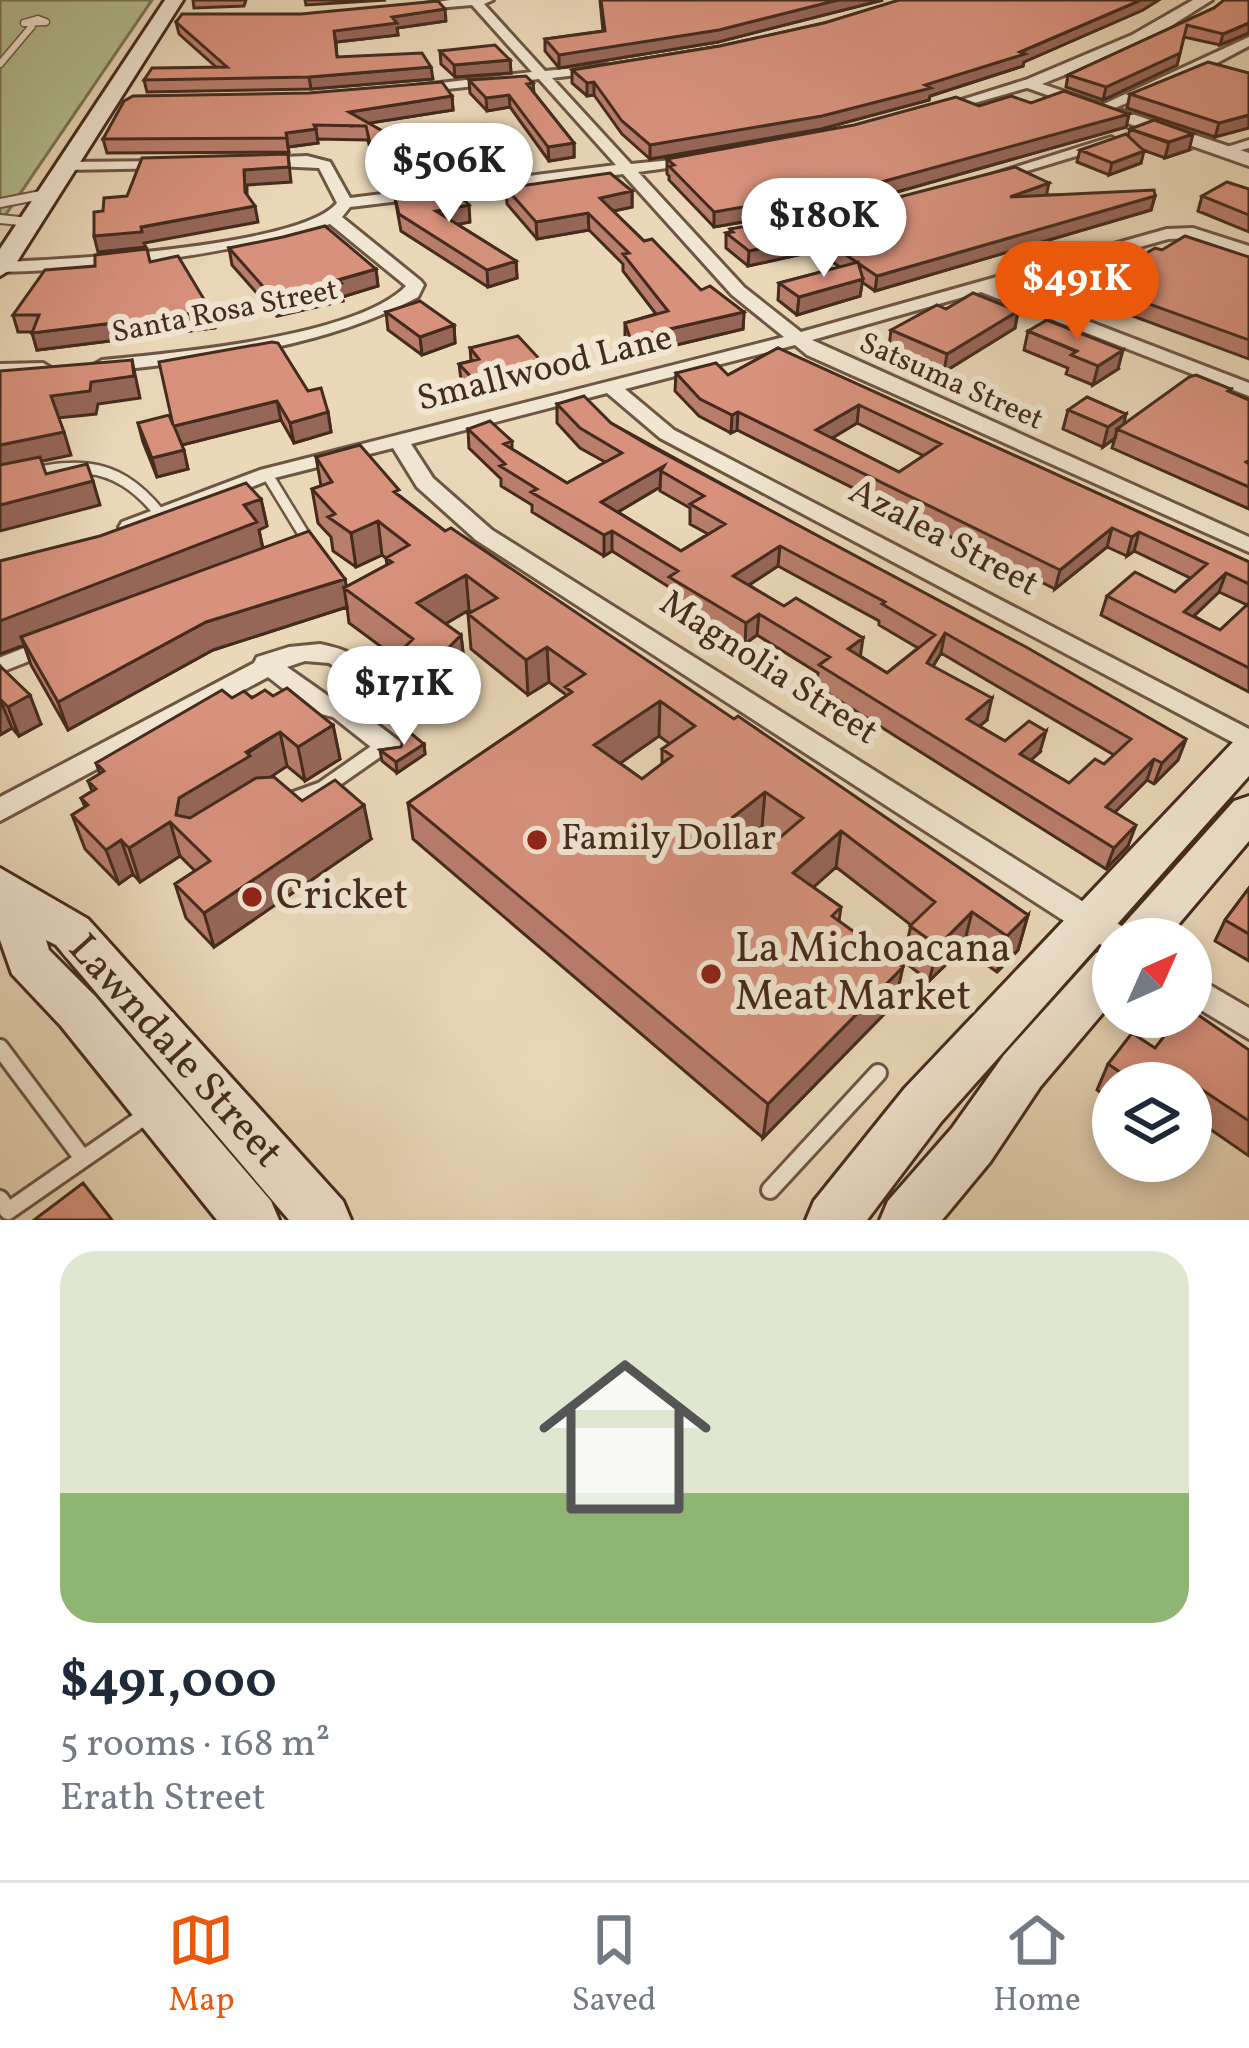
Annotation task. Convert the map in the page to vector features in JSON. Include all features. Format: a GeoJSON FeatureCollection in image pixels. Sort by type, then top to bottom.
{"type":"FeatureCollection","features":[{"type":"Feature","properties":{"kind":"main road"},"geometry":{"type":"LineString","coordinates":[[0,268],[175,11]]}},
{"type":"Feature","properties":{"kind":"main road"},"geometry":{"type":"LineString","coordinates":[[1125,918],[1249,746]]}},
{"type":"Feature","properties":{"kind":"main road"},"geometry":{"type":"LineString","coordinates":[[1156,918],[1249,812]]}},
{"type":"Feature","properties":{"kind":"main road","name":"Lawndale Street"},"geometry":{"type":"LineString","coordinates":[[4,897],[29,960],[252,1220]]}},
{"type":"Feature","properties":{"kind":"main road","name":"Lawndale Street"},"geometry":{"type":"LineString","coordinates":[[4,897],[72,932],[324,1220]]}},
{"type":"Feature","properties":{"kind":"main road"},"geometry":{"type":"LineString","coordinates":[[833,1220],[923,1106],[1092,956]]}},
{"type":"Feature","properties":{"kind":"main road"},"geometry":{"type":"LineString","coordinates":[[908,1220],[971,1145],[1092,966]]}},
{"type":"Feature","properties":{"kind":"street"},"geometry":{"type":"LineString","coordinates":[[405,8],[487,0]]}},
{"type":"Feature","properties":{"kind":"street"},"geometry":{"type":"LineString","coordinates":[[910,118],[1025,84],[1138,39],[1204,0]]}},
{"type":"Feature","properties":{"kind":"street","name":"Satsuma Street"},"geometry":{"type":"LineString","coordinates":[[475,1],[629,170],[701,239],[738,291],[797,339],[1249,545]]}},
{"type":"Feature","properties":{"kind":"street"},"geometry":{"type":"LineString","coordinates":[[1100,110],[1189,73],[1249,41]]}},
{"type":"Feature","properties":{"kind":"street"},"geometry":{"type":"LineString","coordinates":[[397,91],[623,65]]}},
{"type":"Feature","properties":{"kind":"street"},"geometry":{"type":"LineString","coordinates":[[1025,84],[1249,160]]}},
{"type":"Feature","properties":{"kind":"street"},"geometry":{"type":"LineString","coordinates":[[975,182],[1153,128]]}},
{"type":"Feature","properties":{"kind":"street"},"geometry":{"type":"LineString","coordinates":[[1222,151],[1249,144]]}},
{"type":"Feature","properties":{"kind":"street"},"geometry":{"type":"LineString","coordinates":[[0,268],[185,255],[338,211],[721,156]]}},
{"type":"Feature","properties":{"kind":"street"},"geometry":{"type":"LineString","coordinates":[[246,162],[319,162],[331,170],[338,211]]}},
{"type":"Feature","properties":{"kind":"street"},"geometry":{"type":"LineString","coordinates":[[66,166],[183,164]]}},
{"type":"Feature","properties":{"kind":"street","name":"Santa Rosa Street"},"geometry":{"type":"LineString","coordinates":[[0,370],[137,362],[286,337],[355,319],[412,293],[415,285],[338,211]]}},
{"type":"Feature","properties":{"kind":"street","name":"Smallwood Lane"},"geometry":{"type":"LineString","coordinates":[[113,532],[267,474],[614,388],[1180,233],[1249,252]]}},
{"type":"Feature","properties":{"kind":"street"},"geometry":{"type":"LineString","coordinates":[[985,288],[1249,391]]}},
{"type":"Feature","properties":{"kind":"street","name":"Azalea Street"},"geometry":{"type":"LineString","coordinates":[[614,388],[667,434],[1249,746]]}},
{"type":"Feature","properties":{"kind":"street","name":"Magnolia Street"},"geometry":{"type":"LineString","coordinates":[[399,441],[425,482],[484,535],[1092,933]]}},
{"type":"Feature","properties":{"kind":"street"},"geometry":{"type":"LineString","coordinates":[[0,810],[266,663],[315,650],[336,653],[350,663],[356,678],[351,698],[341,710]]}},
{"type":"Feature","properties":{"kind":"street"},"geometry":{"type":"LineString","coordinates":[[266,663],[322,706],[341,710],[388,747]]}},
{"type":"Feature","properties":{"kind":"street"},"geometry":{"type":"LineString","coordinates":[[1212,1000],[1249,1024]]}},
{"type":"Feature","properties":{"kind":"lane"},"geometry":{"type":"LineString","coordinates":[[0,64],[32,26]]}},
{"type":"Feature","properties":{"kind":"lane"},"geometry":{"type":"LineString","coordinates":[[0,203],[47,194]]}},
{"type":"Feature","properties":{"kind":"lane"},"geometry":{"type":"LineString","coordinates":[[0,219],[29,222]]}},
{"type":"Feature","properties":{"kind":"lane"},"geometry":{"type":"LineString","coordinates":[[0,480],[42,471],[107,471],[136,485],[160,514]]}},
{"type":"Feature","properties":{"kind":"lane"},"geometry":{"type":"LineString","coordinates":[[267,474],[306,538],[292,554]]}},
{"type":"Feature","properties":{"kind":"lane"},"geometry":{"type":"LineString","coordinates":[[0,665],[45,648]]}},
{"type":"Feature","properties":{"kind":"lane"},"geometry":{"type":"LineString","coordinates":[[273,800],[306,798],[388,747]]}},
{"type":"Feature","properties":{"kind":"lane"},"geometry":{"type":"LineString","coordinates":[[0,1048],[81,1156]]}},
{"type":"Feature","properties":{"kind":"lane"},"geometry":{"type":"LineString","coordinates":[[770,1190],[878,1073]]}},
{"type":"Feature","properties":{"kind":"lane"},"geometry":{"type":"LineString","coordinates":[[0,1199],[8,1211],[81,1156],[158,1108]]}},
{"type":"Feature","properties":{"kind":"green space"},"geometry":{"type":"Polygon","coordinates":[[[0,0],[152,0],[0,223],[0,0]]]}},
{"type":"Feature","properties":{"kind":"building"},"geometry":{"type":"Polygon","coordinates":[[[601,0],[838,0],[719,30],[559,55],[545,39],[605,31],[601,0]]]}},
{"type":"Feature","properties":{"kind":"building"},"geometry":{"type":"Polygon","coordinates":[[[899,0],[1141,0],[1020,52],[1025,54],[925,85],[931,88],[822,116],[650,145],[622,121],[594,82],[587,83],[572,70],[720,46],[824,23],[899,0]]]}},
{"type":"Feature","properties":{"kind":"building"},"geometry":{"type":"Polygon","coordinates":[[[1224,0],[1249,0],[1249,23],[1223,34],[1187,25],[1180,53],[1106,87],[1068,75],[1214,8],[1224,0]]]}},
{"type":"Feature","properties":{"kind":"building"},"geometry":{"type":"Polygon","coordinates":[[[438,1],[445,9],[392,17],[397,23],[334,31],[337,57],[422,53],[431,67],[309,77],[144,80],[152,68],[227,67],[176,22],[182,14],[301,14],[438,1]]]}},
{"type":"Feature","properties":{"kind":"building"},"geometry":{"type":"Polygon","coordinates":[[[495,45],[510,60],[454,65],[440,51],[495,45]]]}},
{"type":"Feature","properties":{"kind":"building"},"geometry":{"type":"Polygon","coordinates":[[[1208,62],[1249,73],[1249,115],[1219,123],[1130,94],[1208,62]]]}},
{"type":"Feature","properties":{"kind":"building"},"geometry":{"type":"Polygon","coordinates":[[[526,76],[533,83],[527,84],[574,143],[548,147],[509,95],[486,98],[469,80],[526,76]]]}},
{"type":"Feature","properties":{"kind":"building"},"geometry":{"type":"Polygon","coordinates":[[[442,82],[452,96],[349,112],[409,146],[428,166],[376,170],[366,126],[314,125],[316,129],[286,133],[287,138],[103,139],[124,101],[133,96],[309,93],[442,82]]]}},
{"type":"Feature","properties":{"kind":"building"},"geometry":{"type":"Polygon","coordinates":[[[1064,91],[1129,114],[867,186],[714,212],[667,159],[854,125],[956,97],[979,106],[1011,96],[1031,103],[1064,91]]]}},
{"type":"Feature","properties":{"kind":"building"},"geometry":{"type":"Polygon","coordinates":[[[1154,120],[1193,134],[1169,142],[1130,129],[1154,120]]]}},
{"type":"Feature","properties":{"kind":"building"},"geometry":{"type":"Polygon","coordinates":[[[1126,134],[1144,151],[1112,163],[1080,150],[1126,134]]]}},
{"type":"Feature","properties":{"kind":"building"},"geometry":{"type":"Polygon","coordinates":[[[288,154],[289,167],[244,170],[245,192],[255,206],[141,227],[142,232],[94,236],[94,212],[103,211],[104,198],[127,196],[142,158],[288,154]]]}},
{"type":"Feature","properties":{"kind":"building"},"geometry":{"type":"Polygon","coordinates":[[[1015,167],[1049,183],[1010,197],[1154,190],[1155,196],[877,276],[818,236],[749,251],[726,233],[876,203],[1015,167]]]}},
{"type":"Feature","properties":{"kind":"building"},"geometry":{"type":"Polygon","coordinates":[[[610,173],[632,191],[600,198],[644,241],[652,239],[701,290],[710,286],[744,312],[630,338],[625,323],[668,311],[623,254],[629,253],[588,213],[536,222],[506,188],[610,173]]]}},
{"type":"Feature","properties":{"kind":"building"},"geometry":{"type":"Polygon","coordinates":[[[1227,182],[1249,189],[1249,215],[1202,196],[1227,182]]]}},
{"type":"Feature","properties":{"kind":"building"},"geometry":{"type":"Polygon","coordinates":[[[449,185],[469,205],[436,211],[516,261],[487,270],[399,214],[395,198],[449,185]]]}},
{"type":"Feature","properties":{"kind":"building"},"geometry":{"type":"Polygon","coordinates":[[[325,226],[376,269],[274,299],[229,248],[283,237],[325,226]]]}},
{"type":"Feature","properties":{"kind":"building"},"geometry":{"type":"Polygon","coordinates":[[[1185,236],[1249,257],[1249,340],[1088,282],[1129,258],[1162,250],[1185,236]]]}},
{"type":"Feature","properties":{"kind":"building"},"geometry":{"type":"Polygon","coordinates":[[[147,249],[150,262],[178,256],[211,311],[32,333],[39,315],[13,315],[45,270],[95,266],[95,255],[147,249]]]}},
{"type":"Feature","properties":{"kind":"building"},"geometry":{"type":"Polygon","coordinates":[[[858,262],[863,279],[799,297],[779,283],[858,262]]]}},
{"type":"Feature","properties":{"kind":"building"},"geometry":{"type":"Polygon","coordinates":[[[973,293],[1018,311],[947,354],[891,330],[937,305],[946,309],[973,293]]]}},
{"type":"Feature","properties":{"kind":"building"},"geometry":{"type":"Polygon","coordinates":[[[420,301],[454,325],[420,337],[386,312],[420,301]]]}},
{"type":"Feature","properties":{"kind":"building"},"geometry":{"type":"Polygon","coordinates":[[[1047,320],[1123,350],[1098,366],[1071,355],[1077,351],[1028,331],[1047,320]]]}},
{"type":"Feature","properties":{"kind":"building"},"geometry":{"type":"Polygon","coordinates":[[[518,336],[544,364],[473,379],[459,364],[479,359],[470,348],[518,336]]]}},
{"type":"Feature","properties":{"kind":"building"},"geometry":{"type":"Polygon","coordinates":[[[278,343],[308,391],[321,388],[328,412],[290,423],[277,401],[174,426],[184,450],[152,458],[138,423],[169,415],[173,425],[159,362],[278,343]]]}},
{"type":"Feature","properties":{"kind":"building"},"geometry":{"type":"Polygon","coordinates":[[[778,348],[1249,562],[1249,584],[1226,573],[1184,612],[1220,630],[1249,603],[1249,668],[1107,596],[1135,572],[1175,592],[1207,564],[1139,532],[1132,537],[1112,528],[1060,570],[738,412],[732,415],[700,399],[676,373],[716,363],[728,375],[778,348]],[[859,405],[816,430],[899,472],[941,444],[859,405]]]}},
{"type":"Feature","properties":{"kind":"building"},"geometry":{"type":"Polygon","coordinates":[[[132,360],[134,376],[91,382],[90,391],[51,396],[64,432],[0,445],[0,371],[132,360]]]}},
{"type":"Feature","properties":{"kind":"building"},"geometry":{"type":"Polygon","coordinates":[[[1196,375],[1249,400],[1249,487],[1117,429],[1196,375]]]}},
{"type":"Feature","properties":{"kind":"building"},"geometry":{"type":"Polygon","coordinates":[[[584,396],[611,423],[650,446],[1026,647],[1186,739],[1162,763],[1154,759],[1106,807],[1136,825],[1114,848],[819,665],[830,657],[759,614],[746,623],[669,577],[678,571],[612,531],[604,535],[531,492],[537,489],[500,466],[505,464],[468,429],[490,421],[512,441],[504,444],[567,483],[622,453],[580,428],[557,404],[584,396]],[[664,466],[601,502],[681,551],[725,524],[690,504],[704,496],[661,471],[664,466]],[[780,546],[733,576],[784,606],[796,598],[863,638],[848,649],[887,673],[935,635],[882,604],[885,602],[780,546]],[[945,633],[927,663],[992,698],[967,719],[1005,741],[1029,721],[1046,731],[1020,754],[1069,783],[1095,759],[1104,764],[1131,739],[945,633]]]}},
{"type":"Feature","properties":{"kind":"building"},"geometry":{"type":"Polygon","coordinates":[[[1087,397],[1126,414],[1108,427],[1068,410],[1087,397]]]}},
{"type":"Feature","properties":{"kind":"building"},"geometry":{"type":"Polygon","coordinates":[[[360,445],[399,490],[394,492],[445,531],[451,528],[734,719],[738,716],[1028,915],[1007,936],[972,912],[938,946],[910,926],[935,902],[841,831],[793,873],[841,907],[832,916],[903,967],[768,1104],[408,803],[572,692],[565,687],[585,674],[547,647],[526,660],[468,614],[497,598],[466,575],[417,603],[461,635],[406,691],[374,677],[413,639],[344,588],[392,562],[386,558],[409,545],[378,521],[351,533],[328,517],[335,514],[312,489],[332,482],[316,457],[360,445]],[[660,701],[594,745],[642,779],[672,756],[662,749],[695,726],[660,701]],[[765,792],[724,824],[763,852],[803,818],[765,792]]]}},
{"type":"Feature","properties":{"kind":"building"},"geometry":{"type":"Polygon","coordinates":[[[40,457],[46,474],[87,464],[93,481],[0,505],[0,465],[40,457]]]}},
{"type":"Feature","properties":{"kind":"building"},"geometry":{"type":"Polygon","coordinates":[[[246,483],[261,499],[244,505],[257,522],[0,621],[0,561],[100,536],[246,483]]]}},
{"type":"Feature","properties":{"kind":"building"},"geometry":{"type":"Polygon","coordinates":[[[309,531],[345,579],[206,622],[58,702],[21,637],[309,531]]]}},
{"type":"Feature","properties":{"kind":"building"},"geometry":{"type":"Polygon","coordinates":[[[0,666],[30,695],[8,707],[0,699],[0,666]]]}},
{"type":"Feature","properties":{"kind":"building"},"geometry":{"type":"Polygon","coordinates":[[[287,688],[333,725],[298,747],[280,732],[246,752],[250,756],[179,798],[176,815],[190,818],[256,778],[274,777],[302,801],[335,780],[364,805],[204,913],[175,884],[210,861],[170,822],[129,848],[121,840],[106,850],[72,815],[88,805],[81,798],[96,789],[88,781],[104,771],[96,763],[222,690],[232,698],[244,691],[252,698],[265,690],[273,696],[287,688]]]}},
{"type":"Feature","properties":{"kind":"building"},"geometry":{"type":"Polygon","coordinates":[[[408,731],[424,744],[396,762],[380,750],[401,747],[408,731]]]}},
{"type":"Feature","properties":{"kind":"building"},"geometry":{"type":"Polygon","coordinates":[[[1249,888],[1249,934],[1225,920],[1249,888]]]}},
{"type":"Feature","properties":{"kind":"building"},"geometry":{"type":"Polygon","coordinates":[[[1212,1024],[1249,1050],[1249,1121],[1212,1096],[1212,1062],[1110,1062],[1128,1038],[1140,1038],[1155,1048],[1163,1038],[1212,1038],[1212,1024]]]}},
{"type":"Feature","properties":{"kind":"building"},"geometry":{"type":"Polygon","coordinates":[[[83,1183],[112,1220],[34,1220],[83,1183]]]}},
{"type":"Feature","properties":{"kind":"place","name":"Family Dollar"},"geometry":{"type":"Point","coordinates":[537,840]}},
{"type":"Feature","properties":{"kind":"place","name":"Cricket"},"geometry":{"type":"Point","coordinates":[252,897]}},
{"type":"Feature","properties":{"kind":"place","name":"La Michoacana Meat Market"},"geometry":{"type":"Point","coordinates":[711,974]}}]}
